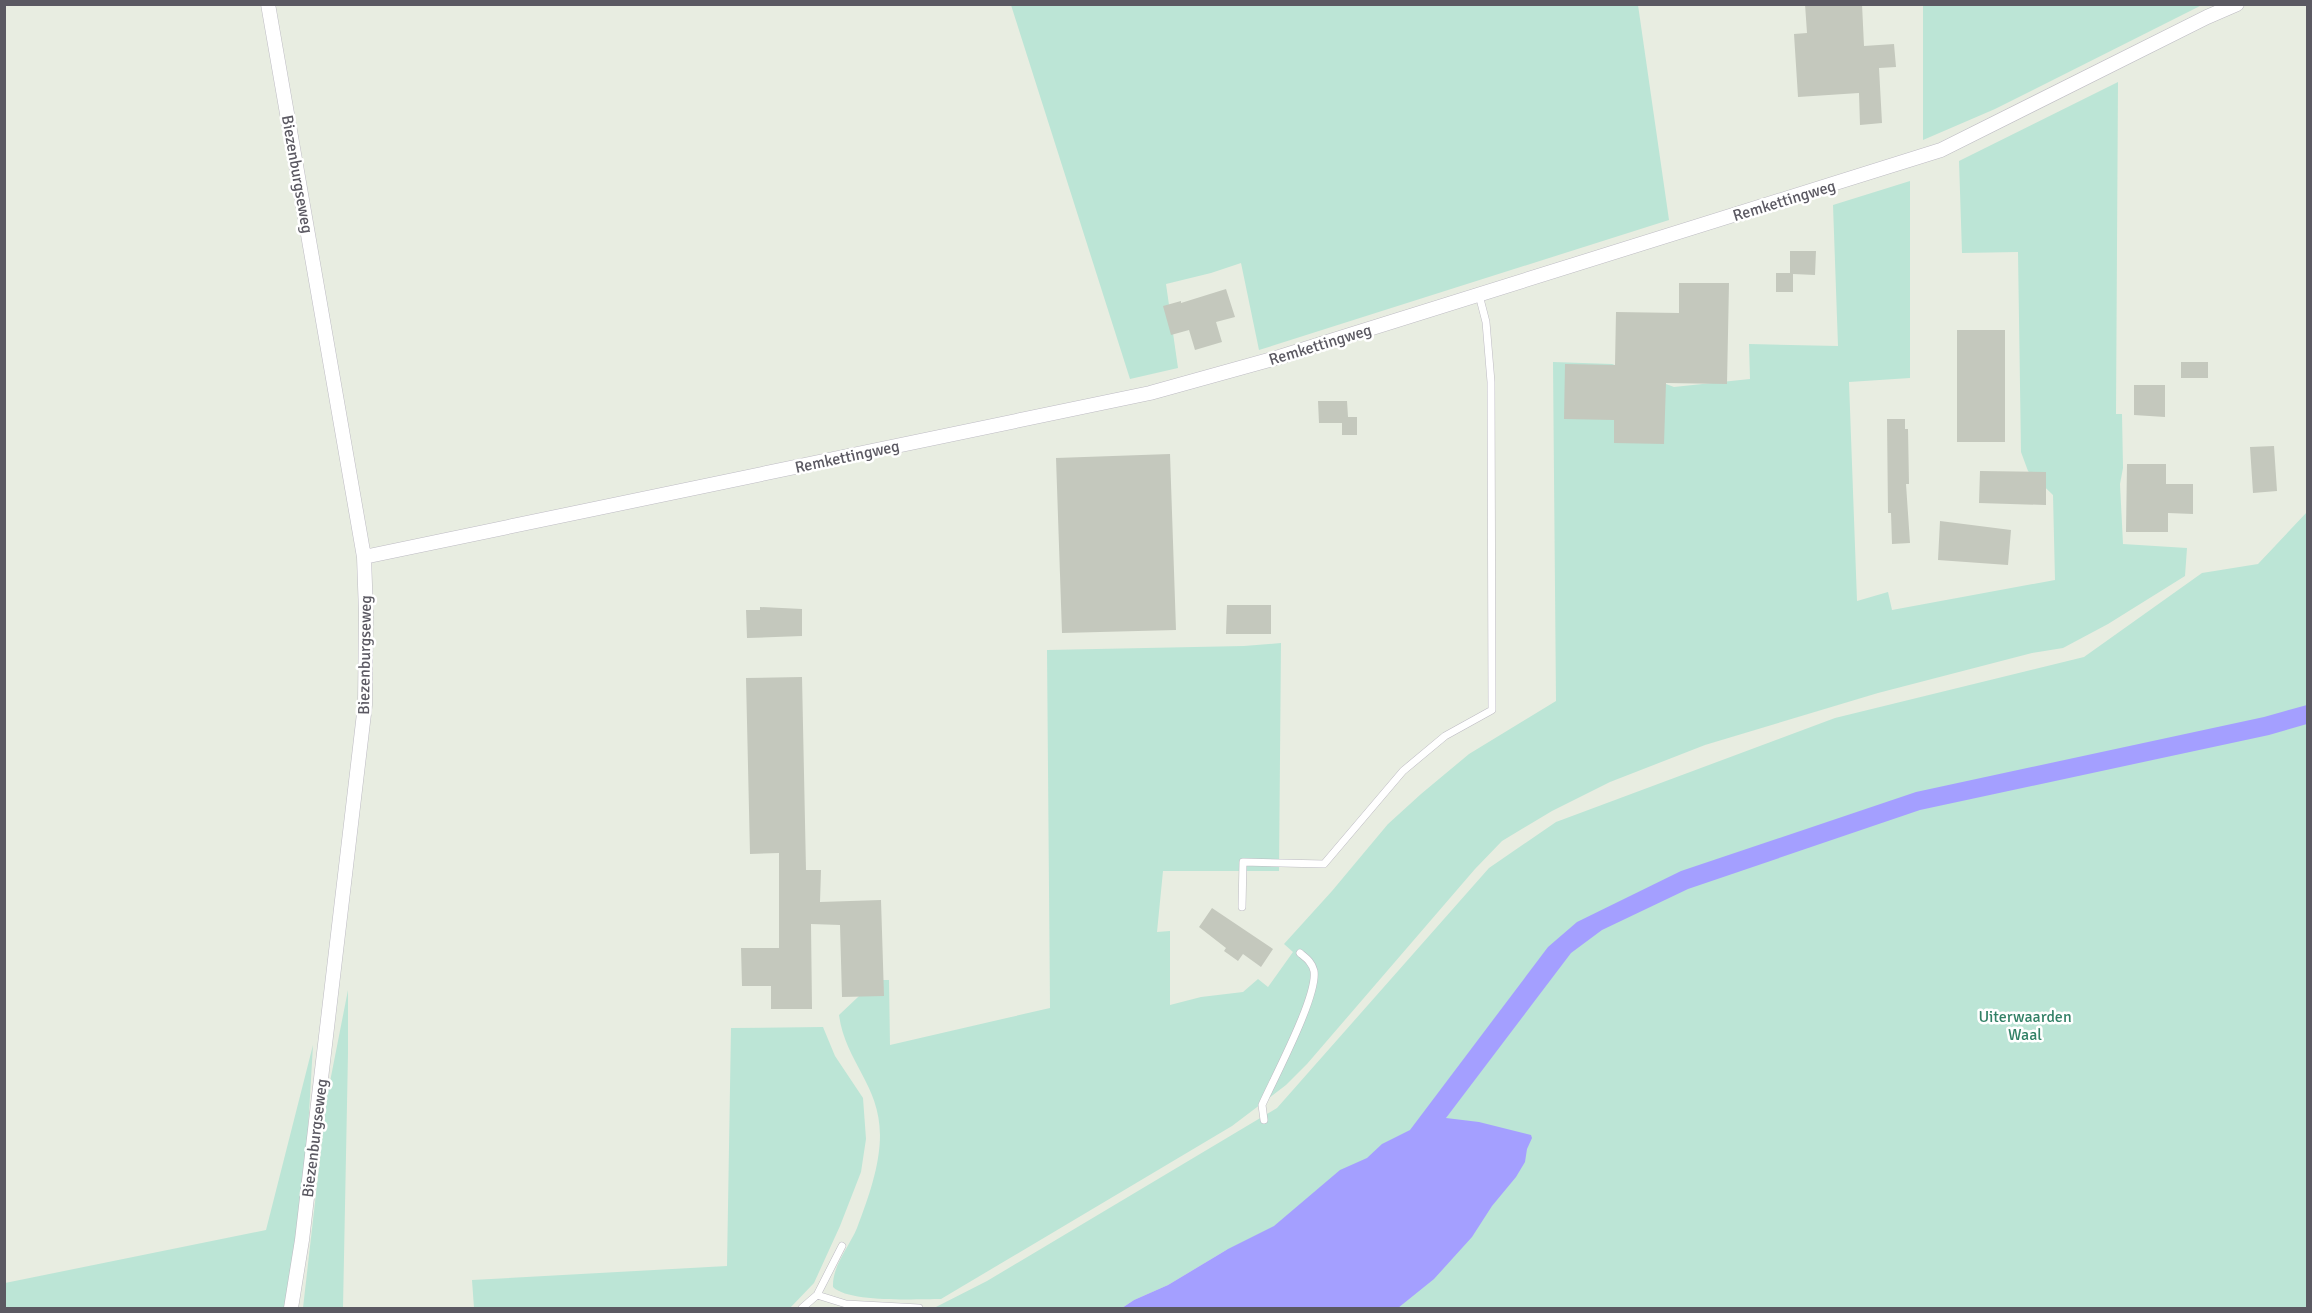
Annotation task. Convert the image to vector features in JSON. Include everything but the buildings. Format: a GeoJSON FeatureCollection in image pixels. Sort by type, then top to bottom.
{"type":"FeatureCollection","features":[{"type":"Feature","properties":{"kind":"street","name":"Biezenburgseweg"},"geometry":{"type":"LineString","coordinates":[[268,4],[364,557],[366,613],[365,705],[303,1228],[291,1308]]}},
{"type":"Feature","properties":{"kind":"street","name":"Remkettingweg"},"geometry":{"type":"LineString","coordinates":[[364,557],[1150,393],[1276,358],[1941,150],[2236,4]]}},
{"type":"Feature","properties":{"kind":"lane"},"geometry":{"type":"LineString","coordinates":[[1242,907],[1244,862],[1324,864],[1403,771],[1445,736],[1492,710],[1491,382],[1486,322],[1479,295]]}},
{"type":"Feature","properties":{"kind":"lane"},"geometry":{"type":"LineString","coordinates":[[1264,1120],[1262,1105],[1314,984],[1314,970],[1309,960],[1300,953]]}},
{"type":"Feature","properties":{"kind":"lane"},"geometry":{"type":"LineString","coordinates":[[802,1308],[817,1295],[842,1246]]}},
{"type":"Feature","properties":{"kind":"lane"},"geometry":{"type":"LineString","coordinates":[[817,1295],[846,1304],[919,1308]]}},
{"type":"Feature","properties":{"kind":"green space"},"geometry":{"type":"Polygon","coordinates":[[[1923,4],[2202,5],[1995,109],[1923,140],[1923,4]]]}},
{"type":"Feature","properties":{"kind":"green space"},"geometry":{"type":"Polygon","coordinates":[[[1011,5],[1638,5],[1669,220],[1259,350],[1241,263],[1166,284],[1178,368],[1130,379],[1011,5]]]}},
{"type":"Feature","properties":{"kind":"green space"},"geometry":{"type":"Polygon","coordinates":[[[2118,82],[2116,414],[2122,414],[2123,468],[2120,484],[2123,544],[2187,548],[2185,576],[2108,624],[2063,648],[2032,653],[1878,693],[1705,745],[1610,782],[1552,811],[1502,841],[1475,869],[1307,1064],[1286,1085],[1232,1126],[941,1299],[868,1298],[853,1296],[833,1287],[838,1264],[857,1228],[869,1194],[876,1170],[880,1135],[878,1117],[869,1087],[848,1046],[839,1015],[876,980],[889,980],[890,1045],[1050,1008],[1047,650],[1244,646],[1281,643],[1279,871],[1163,871],[1157,932],[1170,931],[1170,1005],[1201,997],[1243,992],[1258,979],[1268,987],[1293,952],[1284,944],[1388,824],[1469,754],[1556,701],[1553,362],[1612,364],[1674,387],[1750,379],[1749,344],[1838,346],[1833,205],[1910,181],[1910,378],[1849,382],[1857,601],[1888,592],[1892,610],[2055,580],[2053,495],[2028,471],[2021,452],[2018,252],[1962,253],[1959,161],[2118,82]]]}},
{"type":"Feature","properties":{"kind":"green space","name":"Uiterwaarden Waal"},"geometry":{"type":"Polygon","coordinates":[[[2307,512],[2307,1308],[1149,1308],[1228,1249],[1168,1285],[1122,1308],[934,1308],[987,1281],[1277,1108],[1489,868],[1556,822],[1835,718],[2084,657],[2202,573],[2258,564],[2307,512]]]}},
{"type":"Feature","properties":{"kind":"green space"},"geometry":{"type":"Polygon","coordinates":[[[348,990],[343,1308],[303,1308],[327,1097],[348,990]]]}},
{"type":"Feature","properties":{"kind":"green space"},"geometry":{"type":"Polygon","coordinates":[[[823,1027],[835,1056],[863,1098],[866,1139],[861,1172],[840,1226],[814,1283],[790,1308],[474,1308],[472,1280],[727,1266],[731,1028],[823,1027]]]}},
{"type":"Feature","properties":{"kind":"green space"},"geometry":{"type":"Polygon","coordinates":[[[313,1045],[308,1130],[288,1308],[5,1308],[5,1283],[266,1230],[313,1045]]]}},
{"type":"Feature","properties":{"kind":"shaded area"},"geometry":{"type":"Polygon","coordinates":[[[2307,705],[2307,724],[2269,735],[1920,810],[1688,889],[1602,930],[1571,953],[1446,1118],[1479,1122],[1531,1135],[1532,1138],[1525,1162],[1516,1177],[1492,1206],[1472,1237],[1434,1279],[1398,1308],[1122,1308],[1274,1226],[1340,1170],[1367,1158],[1382,1144],[1410,1130],[1548,947],[1577,922],[1681,871],[1916,792],[2264,717],[2307,705]]]}}]}
